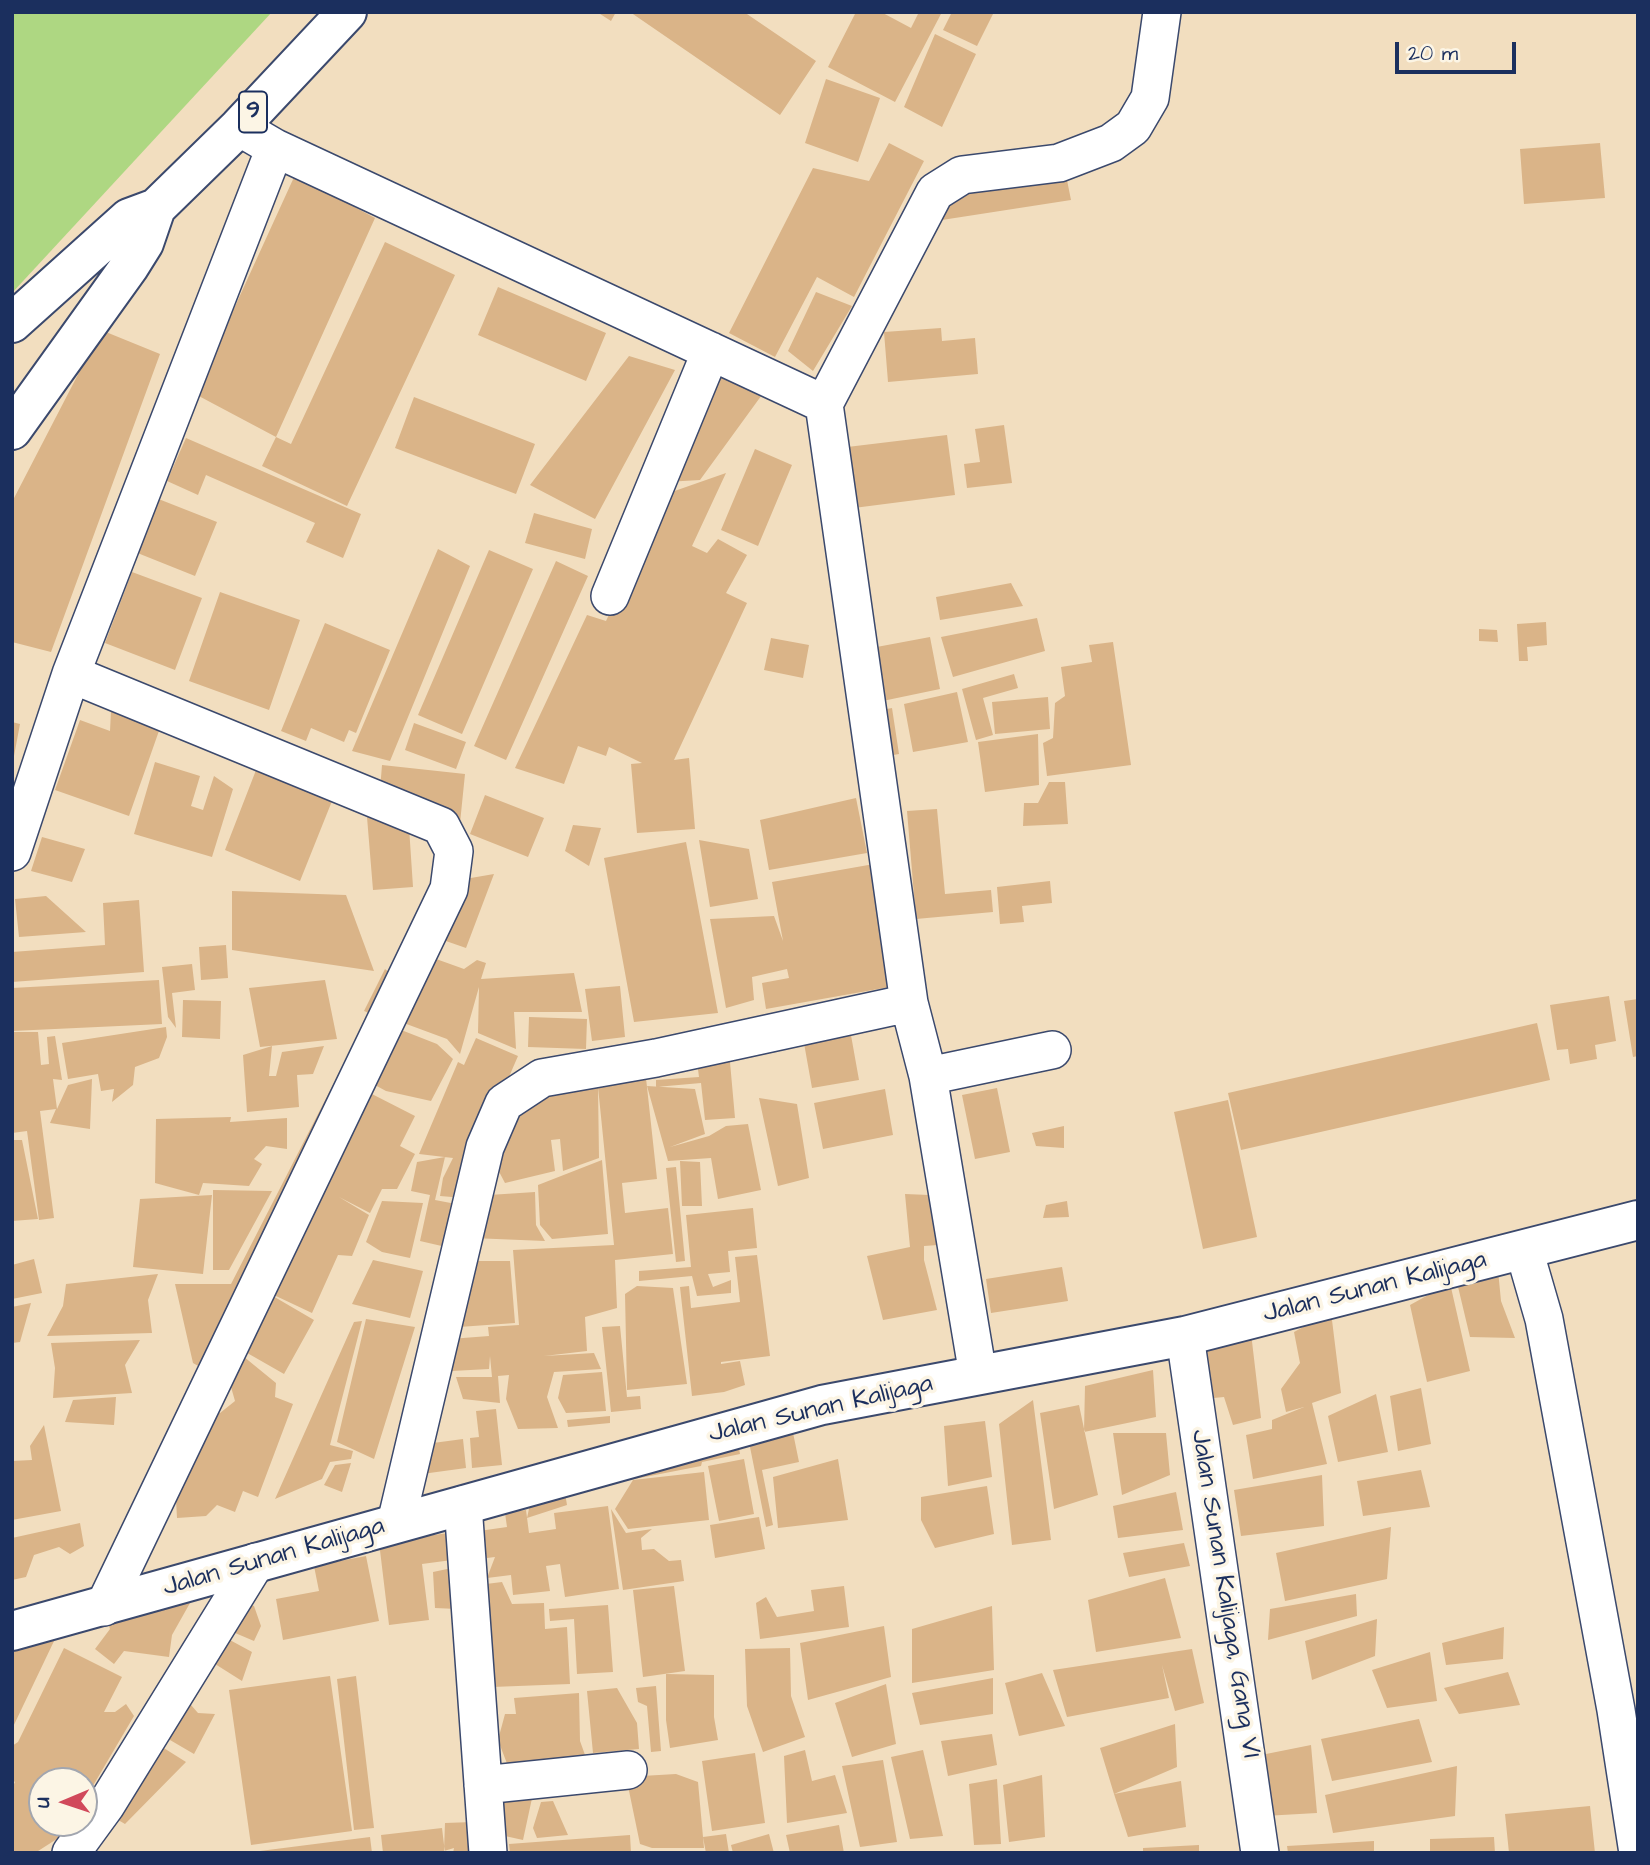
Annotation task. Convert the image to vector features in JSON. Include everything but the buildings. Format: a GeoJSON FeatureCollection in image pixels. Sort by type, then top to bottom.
{"type":"FeatureCollection","features":[{"type":"Feature","properties":{"kind":"main road","name":"9"},"geometry":{"type":"LineString","coordinates":[[156,208],[239,127],[347,12]]}},
{"type":"Feature","properties":{"kind":"main road"},"geometry":{"type":"LineString","coordinates":[[12,323],[129,218],[156,208]]}},
{"type":"Feature","properties":{"kind":"main road"},"geometry":{"type":"LineString","coordinates":[[12,430],[129,267],[144,243],[156,208]]}},
{"type":"Feature","properties":{"kind":"main road","name":"Jalan Sunan Kalijaga"},"geometry":{"type":"LineString","coordinates":[[12,1631],[822,1405],[1185,1336],[1638,1220]]}},
{"type":"Feature","properties":{"kind":"street"},"geometry":{"type":"LineString","coordinates":[[978,1375],[928,1076],[909,1003],[824,404],[935,192],[962,175],[1059,163],[1111,143],[1133,127],[1150,98],[1162,12]]}},
{"type":"Feature","properties":{"kind":"street"},"geometry":{"type":"LineString","coordinates":[[239,127],[275,148],[824,404]]}},
{"type":"Feature","properties":{"kind":"street"},"geometry":{"type":"LineString","coordinates":[[12,852],[71,674],[275,148]]}},
{"type":"Feature","properties":{"kind":"street"},"geometry":{"type":"LineString","coordinates":[[610,596],[710,351]]}},
{"type":"Feature","properties":{"kind":"street"},"geometry":{"type":"LineString","coordinates":[[71,674],[441,825],[454,851],[449,889],[104,1607]]}},
{"type":"Feature","properties":{"kind":"street"},"geometry":{"type":"LineString","coordinates":[[396,1523],[485,1147],[504,1103],[542,1078],[656,1058],[909,1003]]}},
{"type":"Feature","properties":{"kind":"street"},"geometry":{"type":"LineString","coordinates":[[928,1076],[1052,1050]]}},
{"type":"Feature","properties":{"kind":"street"},"geometry":{"type":"LineString","coordinates":[[1524,1250],[1544,1319],[1616,1710],[1638,1853]]}},
{"type":"Feature","properties":{"kind":"street","name":"Jalan Sunan Kalijaga, Gang VI"},"geometry":{"type":"LineString","coordinates":[[1185,1336],[1251,1773],[1260,1853]]}},
{"type":"Feature","properties":{"kind":"street"},"geometry":{"type":"LineString","coordinates":[[463,1505],[488,1853]]}},
{"type":"Feature","properties":{"kind":"street"},"geometry":{"type":"LineString","coordinates":[[71,1853],[106,1805],[256,1562]]}},
{"type":"Feature","properties":{"kind":"street"},"geometry":{"type":"LineString","coordinates":[[483,1785],[628,1770]]}},
{"type":"Feature","properties":{"kind":"green space"},"geometry":{"type":"Polygon","coordinates":[[[12,12],[272,12],[12,293],[12,12]]]}}]}
